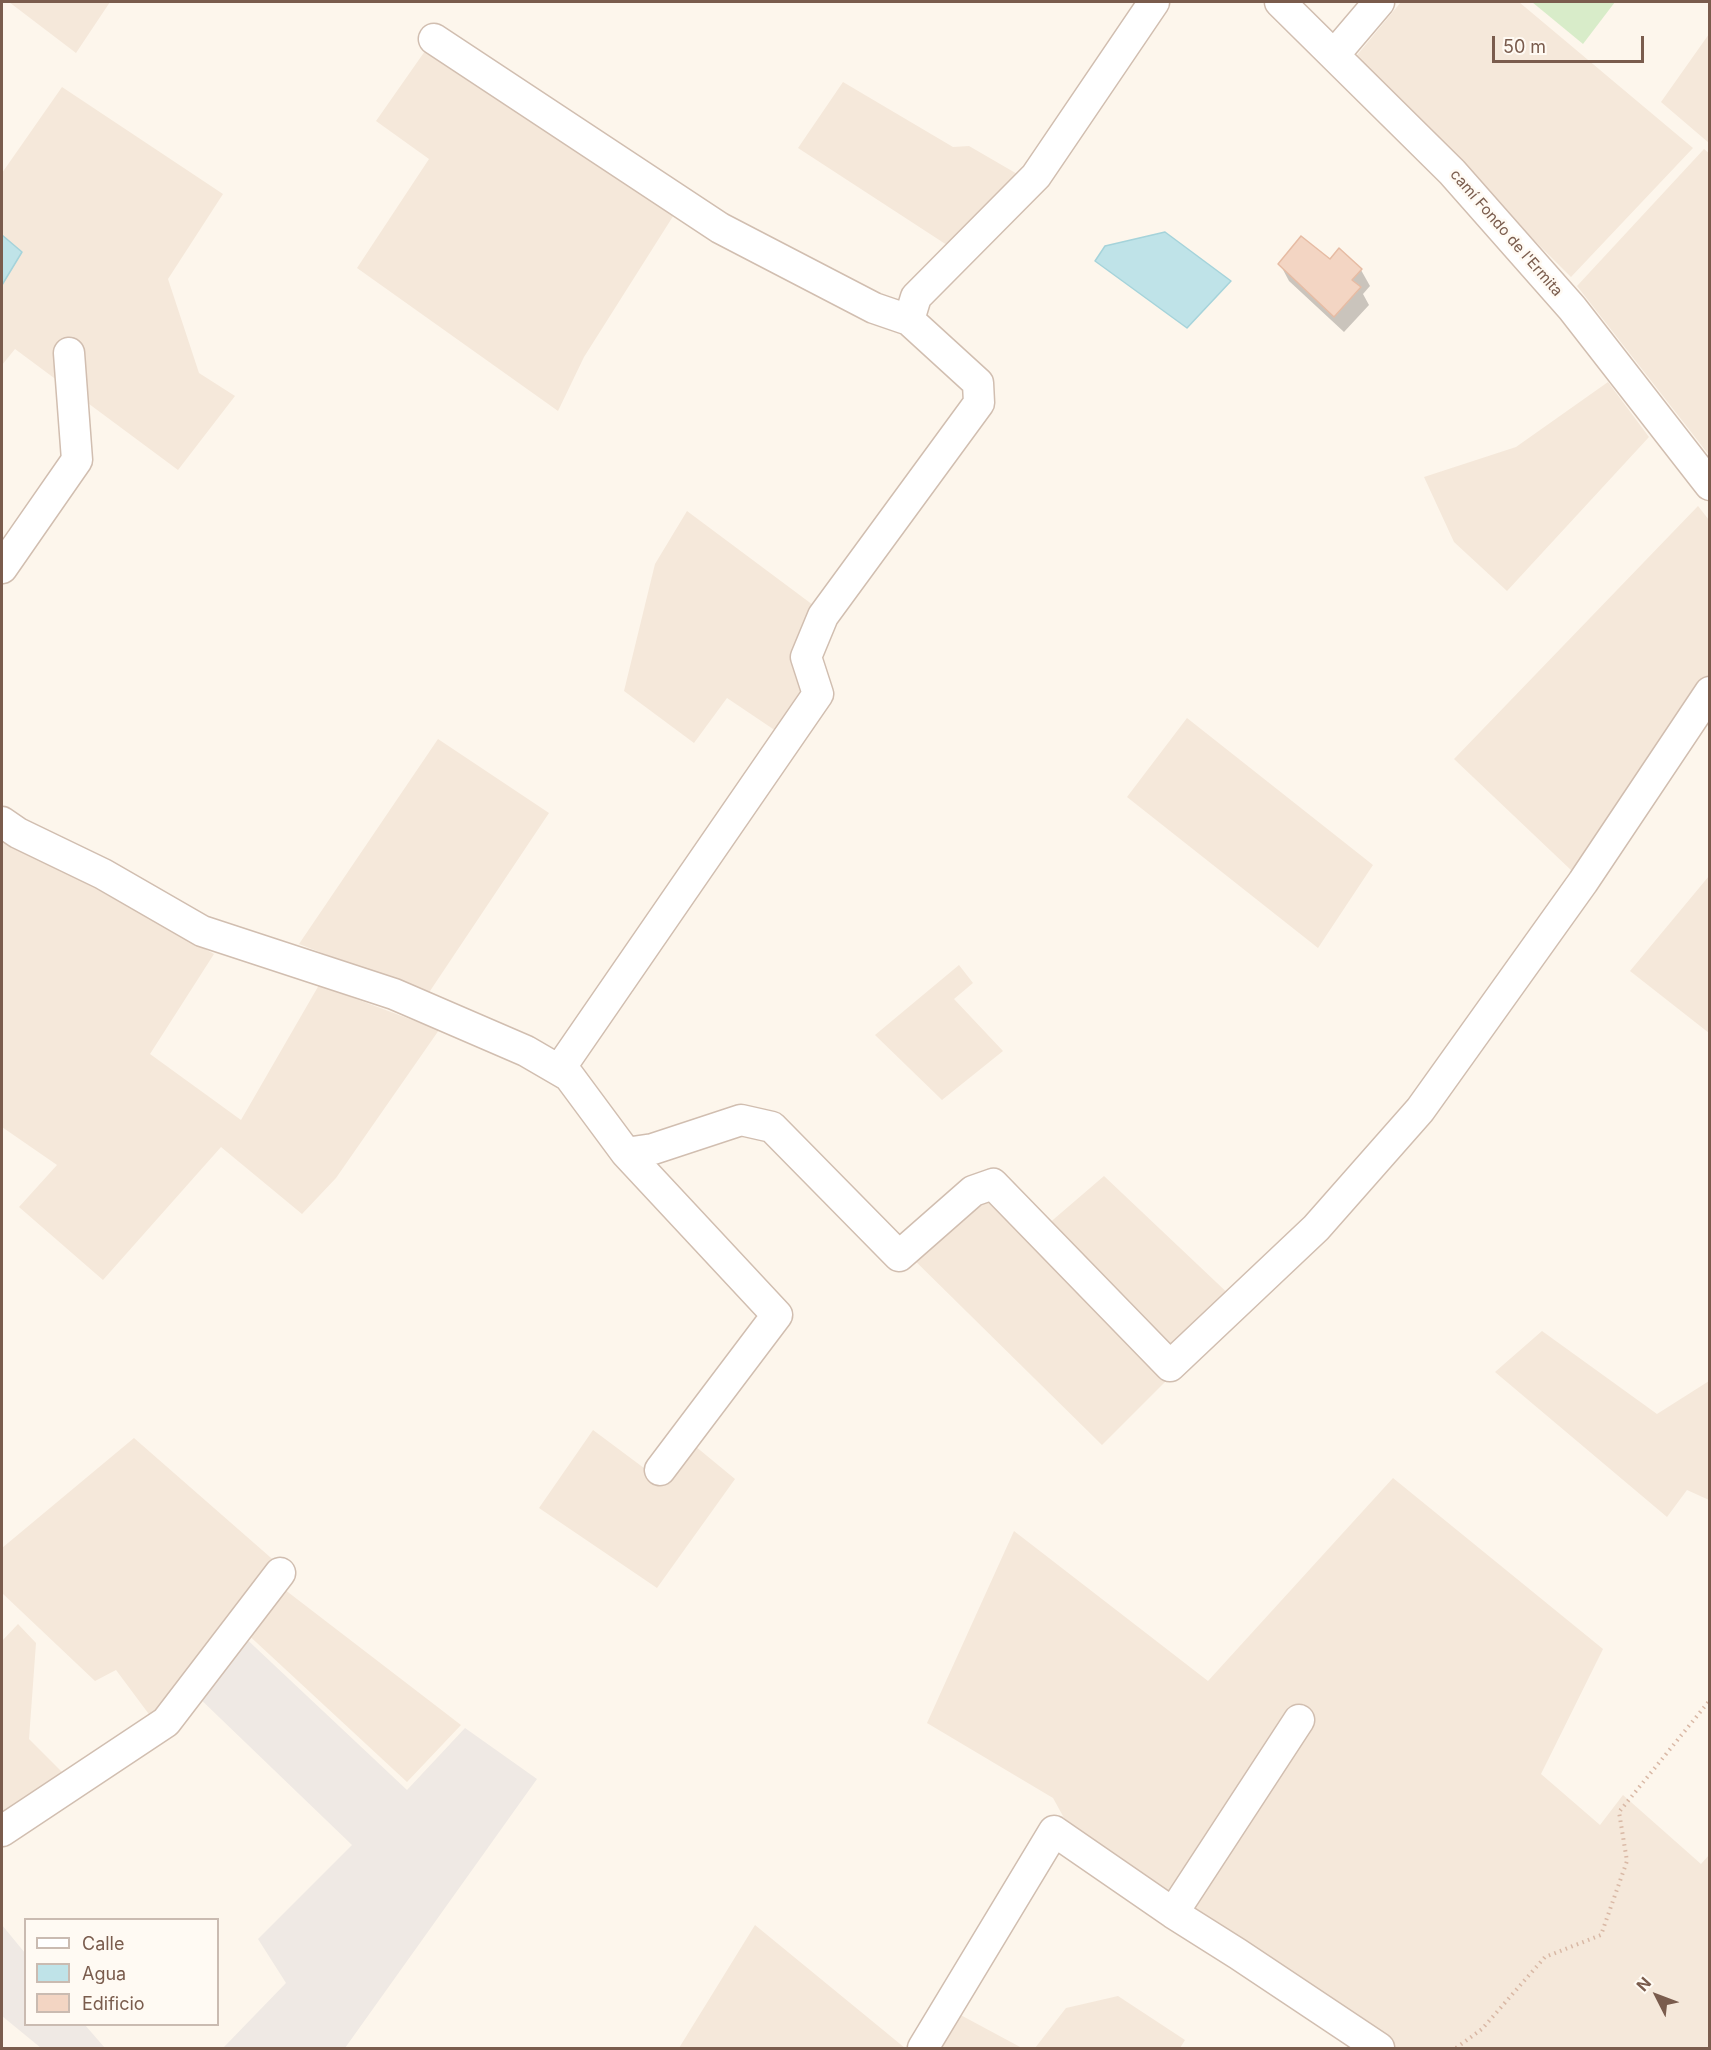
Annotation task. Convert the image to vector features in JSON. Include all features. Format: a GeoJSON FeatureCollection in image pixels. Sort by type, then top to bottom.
{"type":"FeatureCollection","features":[{"type":"Feature","properties":{"kind":"street"},"geometry":{"type":"LineString","coordinates":[[909,320],[916,297],[1036,176],[1154,2]]}},
{"type":"Feature","properties":{"kind":"street","name":"camí Fondo de l'Ermita"},"geometry":{"type":"LineString","coordinates":[[1280,2],[1467,189],[1572,308],[1710,485]]}},
{"type":"Feature","properties":{"kind":"street"},"geometry":{"type":"LineString","coordinates":[[1334,55],[1379,2]]}},
{"type":"Feature","properties":{"kind":"street"},"geometry":{"type":"LineString","coordinates":[[434,39],[720,228],[874,308],[909,320],[978,383],[979,403],[823,616],[806,657],[818,694],[559,1070]]}},
{"type":"Feature","properties":{"kind":"street"},"geometry":{"type":"LineString","coordinates":[[2,568],[77,460],[69,353]]}},
{"type":"Feature","properties":{"kind":"street"},"geometry":{"type":"LineString","coordinates":[[626,1153],[653,1149],[741,1120],[772,1127],[899,1256],[973,1191],[993,1184],[1170,1366],[1316,1228],[1420,1110],[1583,882],[1710,692]]}},
{"type":"Feature","properties":{"kind":"street"},"geometry":{"type":"LineString","coordinates":[[2,822],[18,833],[103,874],[202,931],[393,994],[526,1052],[569,1076],[626,1153],[777,1315],[660,1470]]}},
{"type":"Feature","properties":{"kind":"street"},"geometry":{"type":"LineString","coordinates":[[2,1831],[166,1722],[280,1573]]}},
{"type":"Feature","properties":{"kind":"street"},"geometry":{"type":"LineString","coordinates":[[1173,1913],[1299,1720]]}},
{"type":"Feature","properties":{"kind":"street"},"geometry":{"type":"LineString","coordinates":[[923,2049],[1054,1831],[1173,1913],[1380,2049]]}},
{"type":"Feature","properties":{"kind":"path"},"geometry":{"type":"LineString","coordinates":[[1456,2049],[1482,2029],[1545,1957],[1602,1935],[1627,1861],[1619,1812],[1710,1700]]}},
{"type":"Feature","properties":{"kind":"shaded area"},"geometry":{"type":"Polygon","coordinates":[[[9,2],[110,2],[76,53],[9,2]]]}},
{"type":"Feature","properties":{"kind":"shaded area"},"geometry":{"type":"Polygon","coordinates":[[[1401,2],[1519,2],[1693,148],[1571,277],[1353,60],[1401,2]]]}},
{"type":"Feature","properties":{"kind":"shaded area"},"geometry":{"type":"Polygon","coordinates":[[[1709,34],[1709,143],[1661,102],[1709,34]]]}},
{"type":"Feature","properties":{"kind":"shaded area"},"geometry":{"type":"Polygon","coordinates":[[[425,51],[677,210],[584,357],[558,411],[357,268],[429,159],[376,121],[425,51]]]}},
{"type":"Feature","properties":{"kind":"shaded area"},"geometry":{"type":"Polygon","coordinates":[[[843,82],[953,147],[969,146],[1019,175],[950,247],[798,148],[843,82]]]}},
{"type":"Feature","properties":{"kind":"shaded area"},"geometry":{"type":"Polygon","coordinates":[[[62,87],[223,194],[168,279],[199,373],[235,396],[178,470],[15,349],[2,365],[2,173],[62,87]]]}},
{"type":"Feature","properties":{"kind":"shaded area"},"geometry":{"type":"Polygon","coordinates":[[[1704,149],[1710,154],[1709,455],[1577,286],[1704,149]]]}},
{"type":"Feature","properties":{"kind":"shaded area"},"geometry":{"type":"Polygon","coordinates":[[[1608,382],[1649,437],[1507,591],[1454,542],[1424,477],[1516,447],[1608,382]]]}},
{"type":"Feature","properties":{"kind":"shaded area"},"geometry":{"type":"Polygon","coordinates":[[[1698,506],[1709,520],[1709,679],[1572,871],[1454,759],[1698,506]]]}},
{"type":"Feature","properties":{"kind":"shaded area"},"geometry":{"type":"Polygon","coordinates":[[[687,511],[813,605],[790,654],[804,693],[776,731],[727,698],[694,743],[624,691],[655,564],[687,511]]]}},
{"type":"Feature","properties":{"kind":"shaded area"},"geometry":{"type":"Polygon","coordinates":[[[1187,718],[1373,865],[1318,948],[1127,797],[1187,718]]]}},
{"type":"Feature","properties":{"kind":"shaded area"},"geometry":{"type":"Polygon","coordinates":[[[438,739],[549,813],[428,994],[299,944],[438,739]]]}},
{"type":"Feature","properties":{"kind":"shaded area"},"geometry":{"type":"Polygon","coordinates":[[[2,837],[214,954],[150,1054],[241,1120],[319,985],[439,1030],[336,1178],[302,1214],[221,1147],[103,1280],[19,1207],[57,1165],[2,1127],[2,837]]]}},
{"type":"Feature","properties":{"kind":"shaded area"},"geometry":{"type":"Polygon","coordinates":[[[1709,876],[1709,1033],[1630,971],[1709,876]]]}},
{"type":"Feature","properties":{"kind":"shaded area"},"geometry":{"type":"Polygon","coordinates":[[[959,965],[973,983],[954,999],[1003,1051],[942,1100],[875,1035],[959,965]]]}},
{"type":"Feature","properties":{"kind":"shaded area"},"geometry":{"type":"Polygon","coordinates":[[[988,1168],[1047,1225],[1104,1176],[1235,1300],[1176,1371],[1102,1445],[900,1246],[988,1168]]]}},
{"type":"Feature","properties":{"kind":"shaded area"},"geometry":{"type":"Polygon","coordinates":[[[1542,1331],[1657,1414],[1709,1381],[1709,1500],[1687,1490],[1667,1517],[1495,1372],[1542,1331]]]}},
{"type":"Feature","properties":{"kind":"shaded area"},"geometry":{"type":"Polygon","coordinates":[[[593,1430],[660,1480],[695,1446],[735,1479],[657,1588],[539,1508],[593,1430]]]}},
{"type":"Feature","properties":{"kind":"shaded area"},"geometry":{"type":"Polygon","coordinates":[[[134,1438],[278,1564],[154,1721],[116,1670],[95,1681],[2,1593],[2,1548],[134,1438]]]}},
{"type":"Feature","properties":{"kind":"shaded area"},"geometry":{"type":"Polygon","coordinates":[[[1393,1478],[1603,1649],[1541,1774],[1600,1825],[1623,1795],[1701,1864],[1709,1855],[1709,2048],[1396,2048],[1252,1956],[1074,1836],[1053,1798],[927,1723],[1014,1531],[1208,1681],[1393,1478]]]}},
{"type":"Feature","properties":{"kind":"shaded area"},"geometry":{"type":"Polygon","coordinates":[[[280,1586],[461,1725],[407,1782],[243,1630],[280,1586]]]}},
{"type":"Feature","properties":{"kind":"shaded area"},"geometry":{"type":"Polygon","coordinates":[[[18,1624],[36,1643],[29,1739],[65,1775],[2,1814],[2,1641],[18,1624]]]}},
{"type":"Feature","properties":{"kind":"shaded area"},"geometry":{"type":"Polygon","coordinates":[[[239,1632],[407,1790],[465,1728],[537,1779],[345,2048],[223,2048],[286,1983],[258,1939],[352,1845],[194,1693],[239,1632]]]}},
{"type":"Feature","properties":{"kind":"shaded area"},"geometry":{"type":"Polygon","coordinates":[[[2,1925],[24,1952],[24,2026],[86,2026],[105,2048],[41,2048],[2,2016],[2,1925]]]}},
{"type":"Feature","properties":{"kind":"shaded area"},"geometry":{"type":"Polygon","coordinates":[[[755,1925],[905,2048],[679,2048],[755,1925]]]}},
{"type":"Feature","properties":{"kind":"shaded area"},"geometry":{"type":"Polygon","coordinates":[[[1118,1996],[1185,2040],[1180,2048],[1035,2048],[1066,2008],[1118,1996]]]}},
{"type":"Feature","properties":{"kind":"shaded area"},"geometry":{"type":"Polygon","coordinates":[[[955,2012],[1022,2048],[934,2048],[955,2012]]]}},
{"type":"Feature","properties":{"kind":"green space"},"geometry":{"type":"Polygon","coordinates":[[[1532,2],[1615,2],[1583,44],[1532,2]]]}},
{"type":"Feature","properties":{"kind":"water"},"geometry":{"type":"Polygon","coordinates":[[[1165,232],[1231,281],[1187,328],[1095,261],[1105,246],[1165,232]]]}},
{"type":"Feature","properties":{"kind":"water"},"geometry":{"type":"Polygon","coordinates":[[[2,235],[22,252],[2,285],[2,235]]]}},
{"type":"Feature","properties":{"kind":"building"},"geometry":{"type":"Polygon","coordinates":[[[1301,236],[1330,259],[1339,248],[1362,269],[1352,280],[1361,287],[1334,317],[1278,264],[1301,236]]]}}]}
